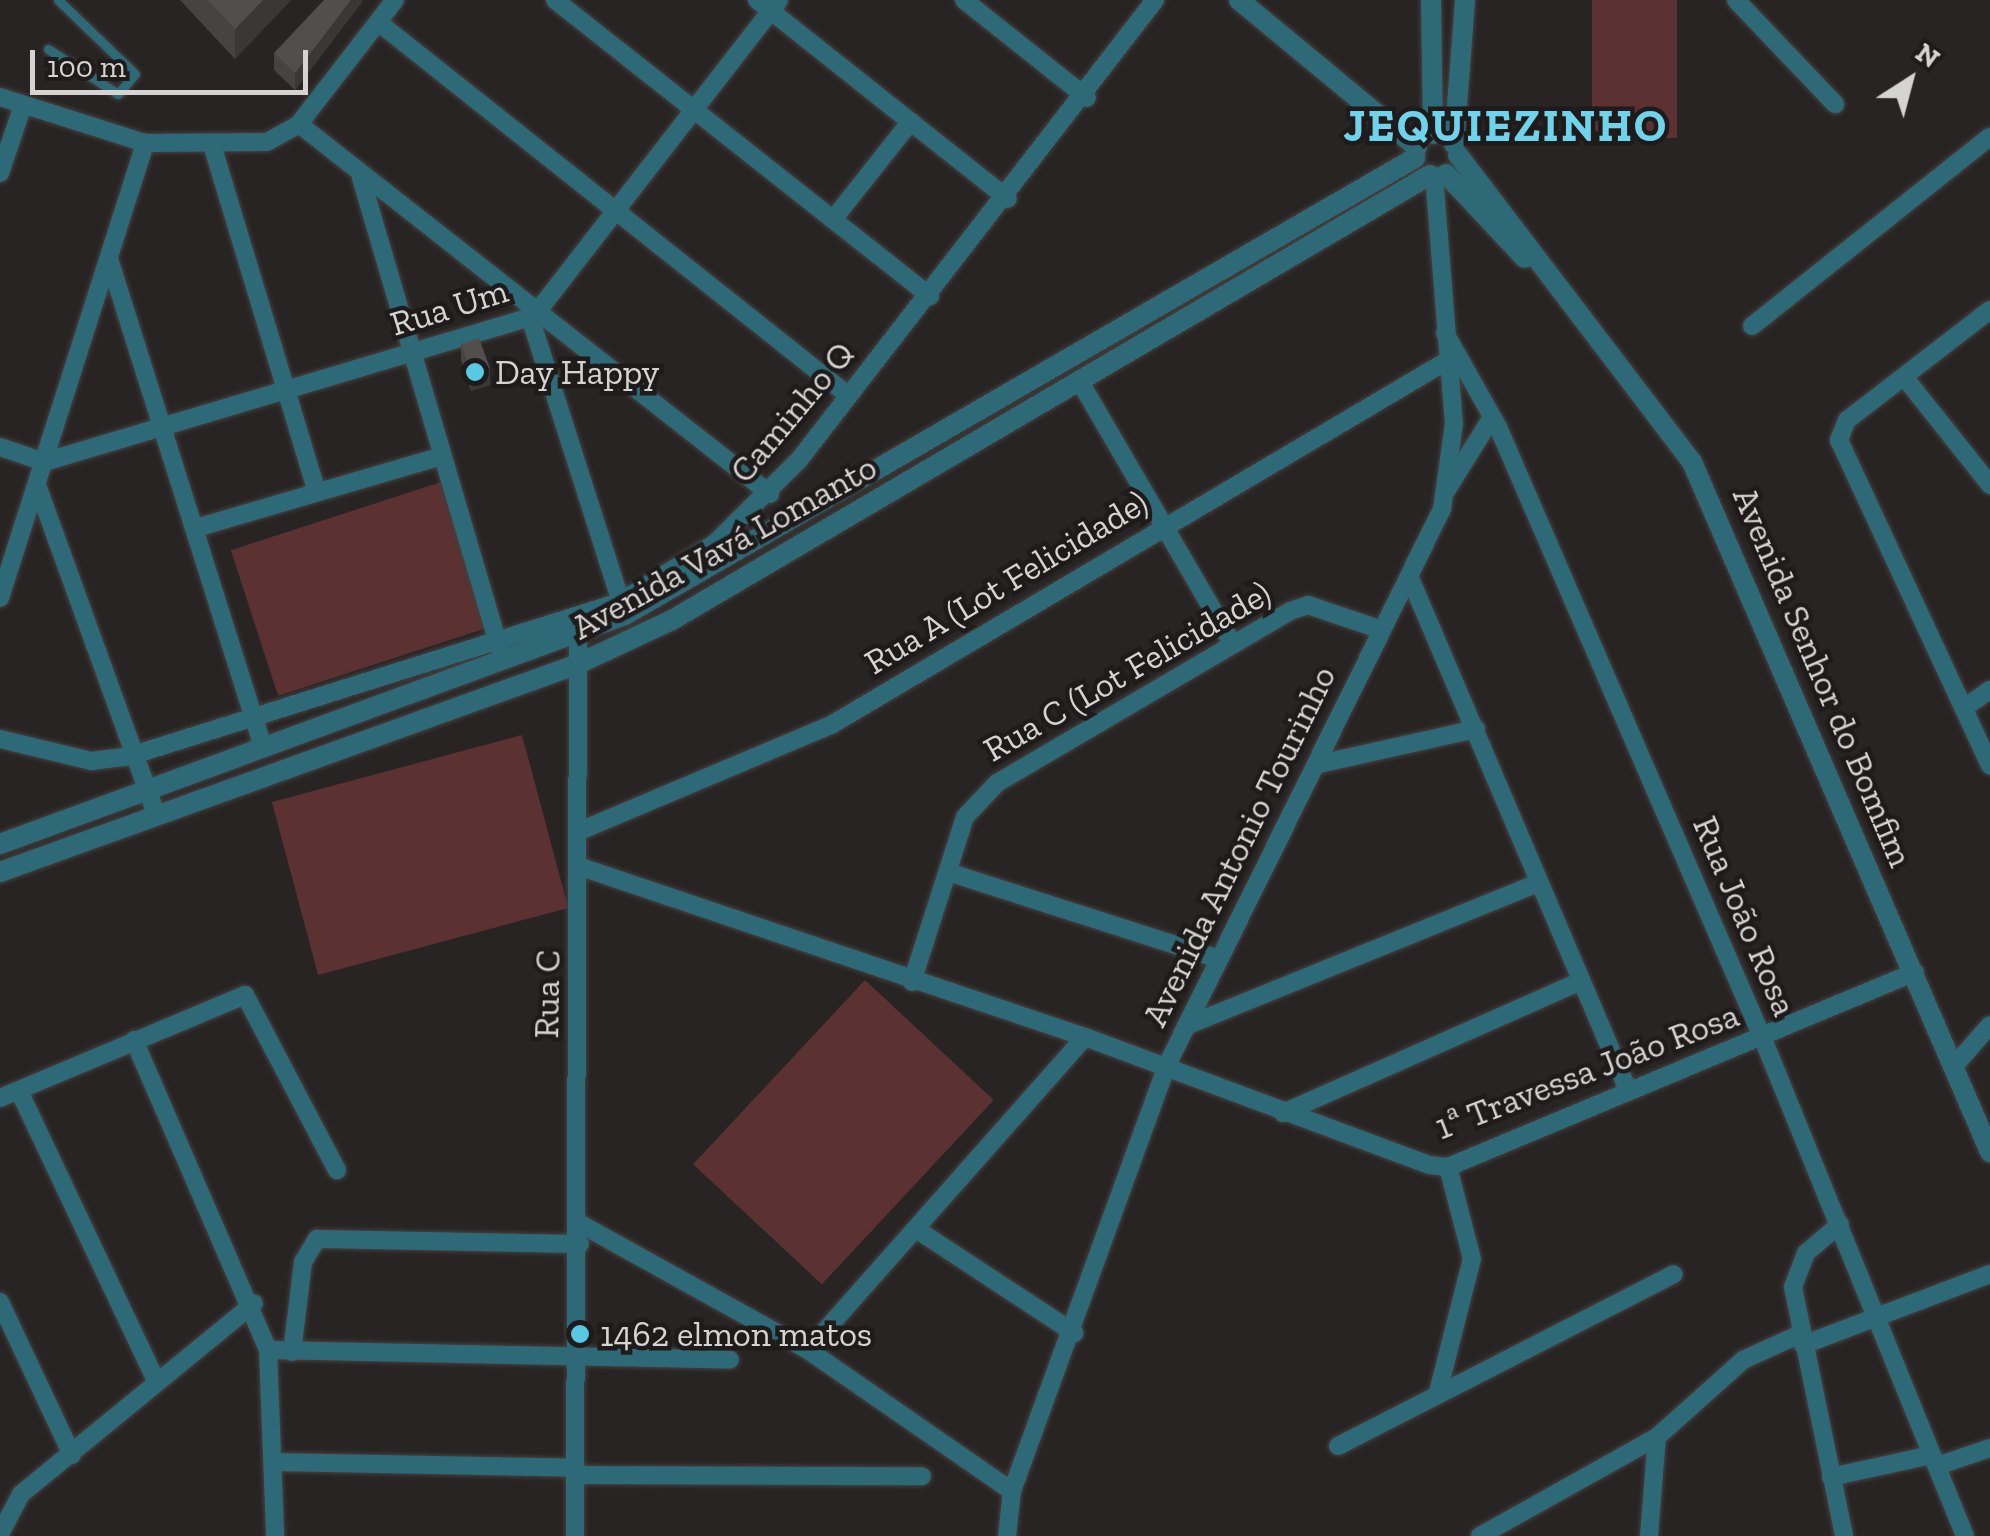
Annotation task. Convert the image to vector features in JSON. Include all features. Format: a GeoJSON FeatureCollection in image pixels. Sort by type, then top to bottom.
{"type":"FeatureCollection","features":[{"type":"Feature","properties":{"kind":"street"},"geometry":{"type":"LineString","coordinates":[[0,97],[145,143],[213,148],[267,142],[299,124],[395,0]]}},
{"type":"Feature","properties":{"kind":"street"},"geometry":{"type":"LineString","coordinates":[[964,0],[1087,98]]}},
{"type":"Feature","properties":{"kind":"street","name":"Caminho Q"},"geometry":{"type":"LineString","coordinates":[[0,739],[91,761],[130,756],[252,716],[500,651],[622,609],[714,544],[770,494],[1087,98],[1154,0]]}},
{"type":"Feature","properties":{"kind":"street"},"geometry":{"type":"LineString","coordinates":[[1239,0],[1422,146],[1456,149]]}},
{"type":"Feature","properties":{"kind":"street"},"geometry":{"type":"LineString","coordinates":[[1422,146],[1431,0]]}},
{"type":"Feature","properties":{"kind":"street"},"geometry":{"type":"LineString","coordinates":[[1437,175],[1456,149],[1465,0]]}},
{"type":"Feature","properties":{"kind":"street"},"geometry":{"type":"LineString","coordinates":[[1736,0],[1835,104]]}},
{"type":"Feature","properties":{"kind":"street"},"geometry":{"type":"LineString","coordinates":[[558,1],[930,296]]}},
{"type":"Feature","properties":{"kind":"street"},"geometry":{"type":"LineString","coordinates":[[769,4],[1008,199]]}},
{"type":"Feature","properties":{"kind":"street","name":"Rua Um"},"geometry":{"type":"LineString","coordinates":[[44,462],[532,316],[769,4]]}},
{"type":"Feature","properties":{"kind":"street"},"geometry":{"type":"LineString","coordinates":[[378,22],[849,396]]}},
{"type":"Feature","properties":{"kind":"street"},"geometry":{"type":"LineString","coordinates":[[0,173],[23,105]]}},
{"type":"Feature","properties":{"kind":"street"},"geometry":{"type":"LineString","coordinates":[[834,218],[911,121]]}},
{"type":"Feature","properties":{"kind":"street"},"geometry":{"type":"LineString","coordinates":[[299,124],[532,316],[770,494]]}},
{"type":"Feature","properties":{"kind":"street"},"geometry":{"type":"LineString","coordinates":[[1752,326],[1990,136]]}},
{"type":"Feature","properties":{"kind":"street"},"geometry":{"type":"LineString","coordinates":[[0,598],[145,143]]}},
{"type":"Feature","properties":{"kind":"street","name":"Avenida Senhor do Bomfim"},"geometry":{"type":"LineString","coordinates":[[1422,146],[1437,175],[1536,264]]}},
{"type":"Feature","properties":{"kind":"street","name":"Avenida Vavá Lomanto"},"geometry":{"type":"LineString","coordinates":[[0,844],[500,651],[578,634],[1422,146]]}},
{"type":"Feature","properties":{"kind":"street"},"geometry":{"type":"LineString","coordinates":[[213,148],[317,492]]}},
{"type":"Feature","properties":{"kind":"street","name":"Avenida Senhor do Bomfim"},"geometry":{"type":"LineString","coordinates":[[1456,149],[1536,264],[1692,462],[1990,1152]]}},
{"type":"Feature","properties":{"kind":"street","name":"Avenida Vavá Lomanto"},"geometry":{"type":"LineString","coordinates":[[0,872],[578,664],[689,610],[1437,175]]}},
{"type":"Feature","properties":{"kind":"street","name":"Avenida Antonio Tourinho"},"geometry":{"type":"LineString","coordinates":[[1009,1535],[1012,1491],[1074,1333],[1166,1067],[1410,578],[1446,491],[1450,359],[1445,332],[1437,175]]}},
{"type":"Feature","properties":{"kind":"street"},"geometry":{"type":"LineString","coordinates":[[361,178],[439,457],[500,651]]}},
{"type":"Feature","properties":{"kind":"street"},"geometry":{"type":"LineString","coordinates":[[110,262],[199,528],[262,744]]}},
{"type":"Feature","properties":{"kind":"street"},"geometry":{"type":"LineString","coordinates":[[1990,310],[1847,420],[1839,440],[1990,766]]}},
{"type":"Feature","properties":{"kind":"street"},"geometry":{"type":"LineString","coordinates":[[532,316],[622,609]]}},
{"type":"Feature","properties":{"kind":"street","name":"Rua João Rosa"},"geometry":{"type":"LineString","coordinates":[[1445,332],[1492,417],[1763,1038],[1966,1536]]}},
{"type":"Feature","properties":{"kind":"street","name":"Rua A (Lot Felicidade)"},"geometry":{"type":"LineString","coordinates":[[582,830],[830,726],[1164,524],[1450,359]]}},
{"type":"Feature","properties":{"kind":"street"},"geometry":{"type":"LineString","coordinates":[[1905,378],[1990,485]]}},
{"type":"Feature","properties":{"kind":"street"},"geometry":{"type":"LineString","coordinates":[[1080,380],[1234,645]]}},
{"type":"Feature","properties":{"kind":"street"},"geometry":{"type":"LineString","coordinates":[[1446,491],[1492,417]]}},
{"type":"Feature","properties":{"kind":"street"},"geometry":{"type":"LineString","coordinates":[[0,447],[44,462]]}},
{"type":"Feature","properties":{"kind":"street"},"geometry":{"type":"LineString","coordinates":[[199,528],[439,457]]}},
{"type":"Feature","properties":{"kind":"street"},"geometry":{"type":"LineString","coordinates":[[36,485],[130,756],[156,814]]}},
{"type":"Feature","properties":{"kind":"street"},"geometry":{"type":"LineString","coordinates":[[1410,578],[1628,1090]]}},
{"type":"Feature","properties":{"kind":"street","name":"Rua C (Lot Felicidade)"},"geometry":{"type":"LineString","coordinates":[[912,982],[965,817],[997,782],[1308,605],[1382,630]]}},
{"type":"Feature","properties":{"kind":"street","name":"Rua C"},"geometry":{"type":"LineString","coordinates":[[575,1536],[581,1355],[577,1222],[582,830],[578,634]]}},
{"type":"Feature","properties":{"kind":"street"},"geometry":{"type":"LineString","coordinates":[[1964,708],[1990,690]]}},
{"type":"Feature","properties":{"kind":"street"},"geometry":{"type":"LineString","coordinates":[[1319,764],[1476,729]]}},
{"type":"Feature","properties":{"kind":"street","name":"1ª Travessa João Rosa"},"geometry":{"type":"LineString","coordinates":[[581,867],[912,982],[1085,1037],[1283,1113],[1448,1167],[1915,972]]}},
{"type":"Feature","properties":{"kind":"street"},"geometry":{"type":"LineString","coordinates":[[948,872],[1219,959]]}},
{"type":"Feature","properties":{"kind":"street"},"geometry":{"type":"LineString","coordinates":[[1186,1026],[1539,883]]}},
{"type":"Feature","properties":{"kind":"street"},"geometry":{"type":"LineString","coordinates":[[1283,1113],[1581,981]]}},
{"type":"Feature","properties":{"kind":"street"},"geometry":{"type":"LineString","coordinates":[[0,1098],[21,1096],[234,995],[250,997],[337,1170]]}},
{"type":"Feature","properties":{"kind":"street"},"geometry":{"type":"LineString","coordinates":[[1955,1065],[1990,1025]]}},
{"type":"Feature","properties":{"kind":"street"},"geometry":{"type":"LineString","coordinates":[[808,1350],[919,1230],[1085,1037]]}},
{"type":"Feature","properties":{"kind":"street"},"geometry":{"type":"LineString","coordinates":[[134,1040],[254,1303],[268,1350],[276,1462],[275,1536]]}},
{"type":"Feature","properties":{"kind":"street"},"geometry":{"type":"LineString","coordinates":[[21,1096],[156,1380]]}},
{"type":"Feature","properties":{"kind":"street"},"geometry":{"type":"LineString","coordinates":[[1438,1392],[1472,1259],[1448,1167]]}},
{"type":"Feature","properties":{"kind":"street"},"geometry":{"type":"LineString","coordinates":[[577,1222],[808,1350],[1012,1491]]}},
{"type":"Feature","properties":{"kind":"street"},"geometry":{"type":"LineString","coordinates":[[1840,1224],[1794,1274],[1802,1339],[1844,1536]]}},
{"type":"Feature","properties":{"kind":"street"},"geometry":{"type":"LineString","coordinates":[[919,1230],[1074,1333]]}},
{"type":"Feature","properties":{"kind":"street"},"geometry":{"type":"LineString","coordinates":[[292,1352],[303,1262],[317,1238],[580,1244]]}},
{"type":"Feature","properties":{"kind":"street"},"geometry":{"type":"LineString","coordinates":[[1338,1446],[1674,1274]]}},
{"type":"Feature","properties":{"kind":"street"},"geometry":{"type":"LineString","coordinates":[[1480,1536],[1508,1528],[1657,1437],[1743,1360],[1990,1274]]}},
{"type":"Feature","properties":{"kind":"street"},"geometry":{"type":"LineString","coordinates":[[0,1302],[72,1455]]}},
{"type":"Feature","properties":{"kind":"street"},"geometry":{"type":"LineString","coordinates":[[0,1534],[21,1494],[254,1303]]}},
{"type":"Feature","properties":{"kind":"street"},"geometry":{"type":"LineString","coordinates":[[268,1350],[730,1360]]}},
{"type":"Feature","properties":{"kind":"street"},"geometry":{"type":"LineString","coordinates":[[1649,1536],[1657,1437]]}},
{"type":"Feature","properties":{"kind":"street"},"geometry":{"type":"LineString","coordinates":[[1830,1478],[1990,1448]]}},
{"type":"Feature","properties":{"kind":"street"},"geometry":{"type":"LineString","coordinates":[[276,1462],[576,1472],[922,1476]]}},
{"type":"Feature","properties":{"kind":"lane"},"geometry":{"type":"LineString","coordinates":[[48,48],[118,94],[134,74],[58,0]]}},
{"type":"Feature","properties":{"kind":"shaded area"},"geometry":{"type":"Polygon","coordinates":[[[1592,0],[1677,0],[1677,138],[1592,138],[1592,0]]]}},
{"type":"Feature","properties":{"kind":"shaded area"},"geometry":{"type":"Polygon","coordinates":[[[441,482],[488,628],[278,696],[231,550],[441,482]]]}},
{"type":"Feature","properties":{"kind":"shaded area"},"geometry":{"type":"Polygon","coordinates":[[[522,735],[568,908],[318,975],[272,802],[522,735]]]}},
{"type":"Feature","properties":{"kind":"shaded area"},"geometry":{"type":"Polygon","coordinates":[[[865,980],[994,1100],[822,1284],[693,1164],[865,980]]]}},
{"type":"Feature","properties":{"kind":"building"},"geometry":{"type":"Polygon","coordinates":[[[208,0],[263,0],[235,29],[208,0]]]}},
{"type":"Feature","properties":{"kind":"building"},"geometry":{"type":"Polygon","coordinates":[[[324,0],[351,0],[295,73],[274,53],[324,0]]]}},
{"type":"Feature","properties":{"kind":"building"},"geometry":{"type":"Polygon","coordinates":[[[479,338],[490,368],[472,375],[461,344],[479,338]]]}},
{"type":"Feature","properties":{"kind":"place","name":"Day Happy"},"geometry":{"type":"Point","coordinates":[475,372]}},
{"type":"Feature","properties":{"kind":"place","name":"1462 elmon matos"},"geometry":{"type":"Point","coordinates":[580,1334]}},
{"type":"Feature","properties":{"kind":"district","name":"JEQUIEZINHO"},"geometry":{"type":"Point","coordinates":[1506,127]}}]}
